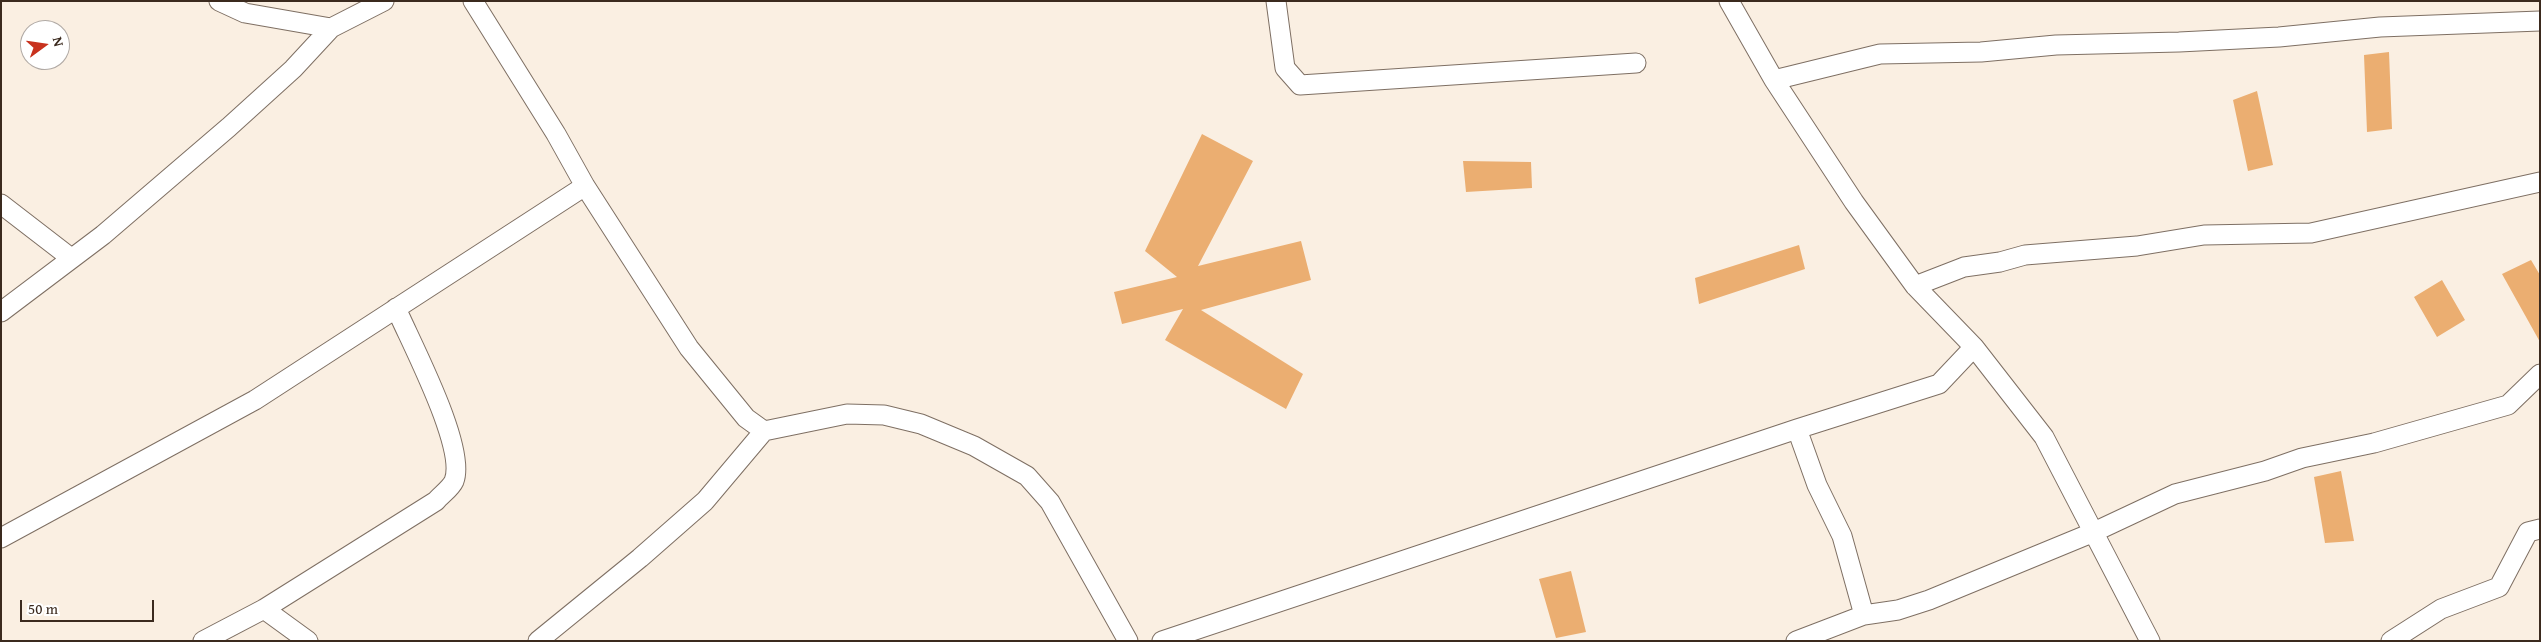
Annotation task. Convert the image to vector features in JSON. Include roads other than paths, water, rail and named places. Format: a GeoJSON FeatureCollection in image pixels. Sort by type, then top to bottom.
{"type":"FeatureCollection","features":[{"type":"Feature","properties":{"kind":"street"},"geometry":{"type":"LineString","coordinates":[[219,1],[245,13],[331,28]]}},
{"type":"Feature","properties":{"kind":"street"},"geometry":{"type":"LineString","coordinates":[[1,312],[103,235],[293,69],[331,28],[384,1]]}},
{"type":"Feature","properties":{"kind":"street"},"geometry":{"type":"LineString","coordinates":[[473,1],[556,134],[585,186],[689,348],[746,418],[764,431]]}},
{"type":"Feature","properties":{"kind":"street"},"geometry":{"type":"LineString","coordinates":[[1276,1],[1285,68],[1300,85],[1636,63]]}},
{"type":"Feature","properties":{"kind":"street"},"geometry":{"type":"LineString","coordinates":[[1729,1],[1774,80],[1854,202],[1915,286],[1974,347],[2044,437],[2150,641]]}},
{"type":"Feature","properties":{"kind":"street"},"geometry":{"type":"LineString","coordinates":[[1774,80],[1880,54],[1981,52],[2056,45],[2278,37],[2380,27],[2540,21]]}},
{"type":"Feature","properties":{"kind":"street"},"geometry":{"type":"LineString","coordinates":[[1915,286],[1964,267],[2000,262],[2025,255],[2137,246],[2204,236],[2311,233],[2540,182]]}},
{"type":"Feature","properties":{"kind":"street"},"geometry":{"type":"LineString","coordinates":[[1,538],[255,400],[585,186]]}},
{"type":"Feature","properties":{"kind":"street"},"geometry":{"type":"LineString","coordinates":[[1,204],[71,258]]}},
{"type":"Feature","properties":{"kind":"street"},"geometry":{"type":"LineString","coordinates":[[203,641],[264,609],[436,501],[454,482],[457,463],[449,429],[396,308]]}},
{"type":"Feature","properties":{"kind":"street"},"geometry":{"type":"LineString","coordinates":[[1162,641],[1797,429],[1939,384],[1974,347]]}},
{"type":"Feature","properties":{"kind":"street"},"geometry":{"type":"LineString","coordinates":[[1796,641],[1864,615],[1898,610],[1929,600],[2094,532],[2175,494],[2257,473],[2302,458],[2374,443],[2508,406],[2540,374]]}},
{"type":"Feature","properties":{"kind":"street"},"geometry":{"type":"LineString","coordinates":[[538,641],[640,558],[705,501],[764,431],[847,414],[884,415],[920,424],[974,446],[1027,476],[1050,502],[1128,641]]}},
{"type":"Feature","properties":{"kind":"street"},"geometry":{"type":"LineString","coordinates":[[1797,429],[1817,485],[1842,536],[1864,615]]}},
{"type":"Feature","properties":{"kind":"street"},"geometry":{"type":"LineString","coordinates":[[2391,641],[2442,609],[2499,587],[2528,532],[2540,529]]}},
{"type":"Feature","properties":{"kind":"street"},"geometry":{"type":"LineString","coordinates":[[264,609],[308,641]]}}]}
